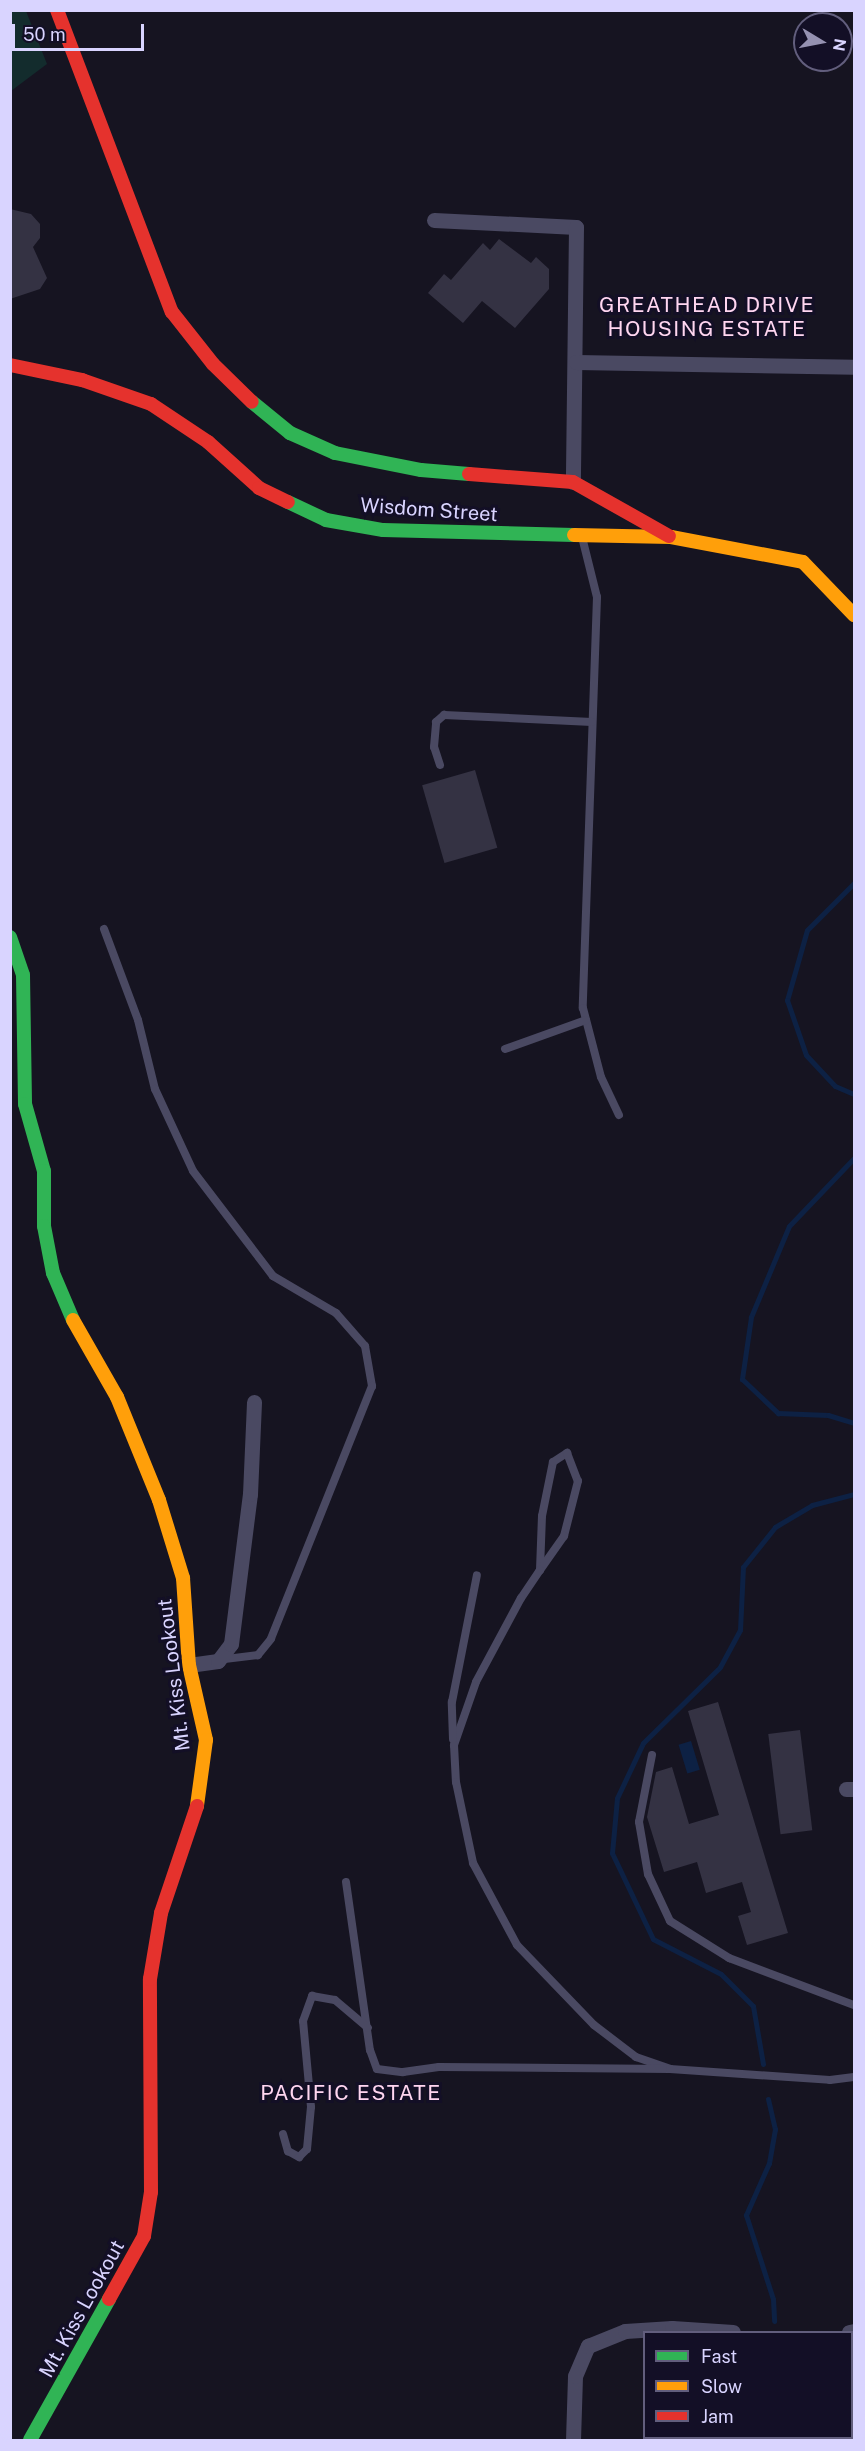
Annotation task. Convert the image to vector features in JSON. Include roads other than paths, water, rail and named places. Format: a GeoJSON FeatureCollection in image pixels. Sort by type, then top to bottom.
{"type":"FeatureCollection","features":[{"type":"Feature","properties":{"kind":"street"},"geometry":{"type":"LineString","coordinates":[[57,10],[172,312],[213,364],[257,407],[290,433],[335,453],[421,470],[573,482],[671,537],[803,562],[855,615]]}},
{"type":"Feature","properties":{"kind":"street"},"geometry":{"type":"LineString","coordinates":[[434,220],[576,227],[573,482]]}},
{"type":"Feature","properties":{"kind":"street"},"geometry":{"type":"LineString","coordinates":[[576,362],[855,367]]}},
{"type":"Feature","properties":{"kind":"street","name":"Wisdom Street"},"geometry":{"type":"LineString","coordinates":[[10,365],[82,380],[151,404],[208,442],[259,488],[326,520],[383,530],[671,537]]}},
{"type":"Feature","properties":{"kind":"street","name":"Mt. Kiss Lookout"},"geometry":{"type":"LineString","coordinates":[[10,937],[23,975],[25,1104],[44,1171],[44,1226],[53,1273],[73,1320],[117,1397],[159,1500],[183,1578],[189,1665],[206,1740],[200,1796],[161,1913],[150,1979],[151,2192],[144,2236],[30,2440]]}},
{"type":"Feature","properties":{"kind":"street"},"geometry":{"type":"LineString","coordinates":[[189,1665],[218,1661],[231,1644],[250,1494],[254,1402]]}},
{"type":"Feature","properties":{"kind":"street"},"geometry":{"type":"LineString","coordinates":[[573,2440],[575,2376],[588,2346],[625,2331],[672,2328],[718,2331]]}},
{"type":"Feature","properties":{"kind":"lane"},"geometry":{"type":"LineString","coordinates":[[581,536],[597,597],[584,985],[586,1020],[601,1077],[619,1115]]}},
{"type":"Feature","properties":{"kind":"lane"},"geometry":{"type":"LineString","coordinates":[[440,765],[434,747],[436,722],[444,715],[592,722]]}},
{"type":"Feature","properties":{"kind":"lane"},"geometry":{"type":"LineString","coordinates":[[104,928],[138,1020],[155,1089],[193,1172],[273,1276],[336,1313],[365,1346],[372,1386],[271,1639],[258,1654],[218,1661]]}},
{"type":"Feature","properties":{"kind":"lane"},"geometry":{"type":"LineString","coordinates":[[505,1049],[586,1020]]}},
{"type":"Feature","properties":{"kind":"lane"},"geometry":{"type":"LineString","coordinates":[[453,1745],[476,1682],[540,1570],[564,1536],[578,1480],[567,1453],[553,1462],[542,1516],[540,1570]]}},
{"type":"Feature","properties":{"kind":"lane"},"geometry":{"type":"LineString","coordinates":[[477,1575],[452,1702],[453,1745],[472,1863],[517,1945],[594,2025],[636,2057],[670,2069]]}},
{"type":"Feature","properties":{"kind":"lane"},"geometry":{"type":"LineString","coordinates":[[652,1755],[639,1822],[648,1874],[670,1921],[729,1958],[855,2005]]}},
{"type":"Feature","properties":{"kind":"lane"},"geometry":{"type":"LineString","coordinates":[[346,1882],[368,2028],[377,2069],[403,2072],[439,2067],[670,2069],[830,2080],[855,2077]]}},
{"type":"Feature","properties":{"kind":"lane"},"geometry":{"type":"LineString","coordinates":[[283,2134],[288,2151],[299,2157],[307,2149],[310,2107],[303,2021],[312,1996],[335,2000],[368,2028]]}},
{"type":"Feature","properties":{"kind":"water"},"geometry":{"type":"Polygon","coordinates":[[[691,1741],[700,1770],[687,1773],[679,1745],[691,1741]]]}},
{"type":"Feature","properties":{"kind":"waterway"},"geometry":{"type":"LineString","coordinates":[[854,883],[807,930],[787,1000],[806,1055],[835,1086],[854,1094]]}},
{"type":"Feature","properties":{"kind":"waterway"},"geometry":{"type":"LineString","coordinates":[[854,1158],[789,1226],[751,1317],[742,1379],[778,1413],[828,1415],[854,1423]]}},
{"type":"Feature","properties":{"kind":"waterway"},"geometry":{"type":"LineString","coordinates":[[763,2064],[753,2006],[721,1974],[653,1939],[612,1853],[617,1798],[643,1743],[720,1667],[740,1630],[743,1567],[775,1527],[812,1505],[854,1494]]}},
{"type":"Feature","properties":{"kind":"waterway"},"geometry":{"type":"LineString","coordinates":[[768,2099],[775,2129],[769,2163],[746,2215],[773,2299],[774,2321]]}},
{"type":"Feature","properties":{"kind":"district","name":"GREATHEAD DRIVE HOUSING ESTATE"},"geometry":{"type":"Point","coordinates":[707,317]}},
{"type":"Feature","properties":{"kind":"district","name":"PACIFIC ESTATE"},"geometry":{"type":"Point","coordinates":[351,2093]}}]}
